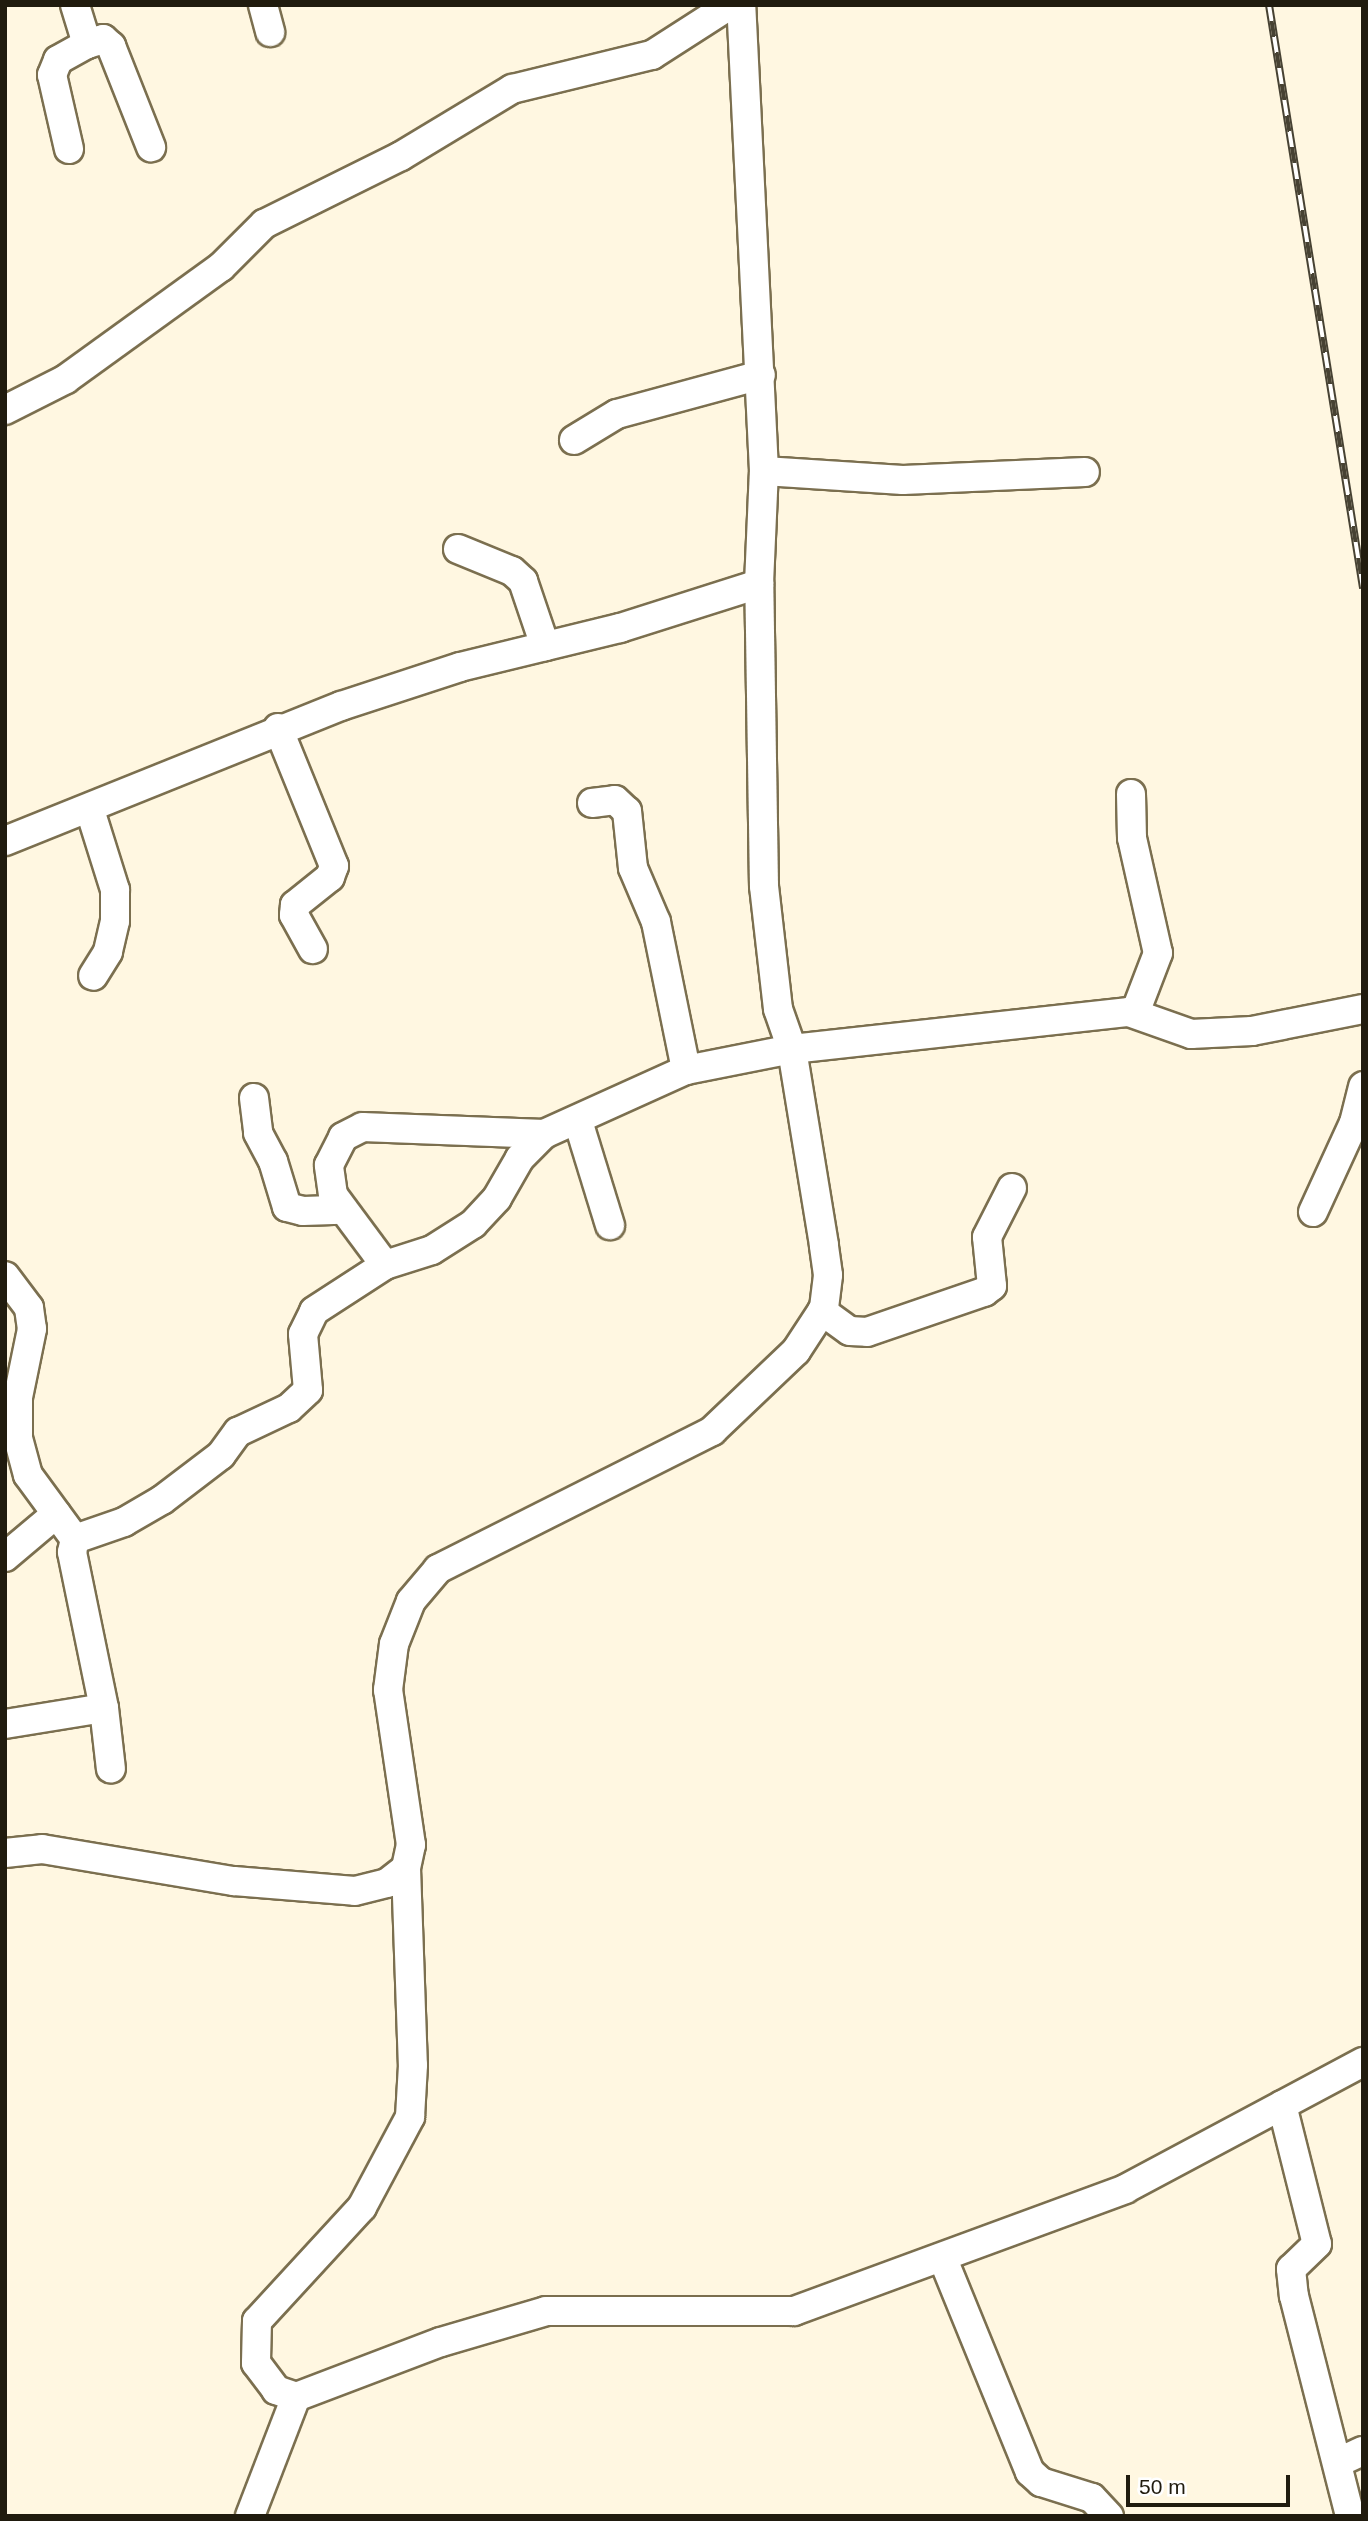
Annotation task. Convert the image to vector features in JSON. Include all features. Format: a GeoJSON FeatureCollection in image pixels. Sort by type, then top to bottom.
{"type":"FeatureCollection","features":[{"type":"Feature","properties":{"kind":"street"},"geometry":{"type":"LineString","coordinates":[[75,5],[87,44]]}},
{"type":"Feature","properties":{"kind":"street"},"geometry":{"type":"LineString","coordinates":[[263,5],[271,32]]}},
{"type":"Feature","properties":{"kind":"street"},"geometry":{"type":"LineString","coordinates":[[5,410],[66,379],[221,267],[274,219],[401,156],[512,89],[652,55],[730,5]]}},
{"type":"Feature","properties":{"kind":"street"},"geometry":{"type":"LineString","coordinates":[[741,5],[765,471],[760,584],[764,886],[778,1009],[792,1049],[828,1275],[822,1311],[796,1350],[712,1431],[438,1569],[411,1601],[394,1644],[388,1690],[411,1845],[406,1868],[413,2065],[410,2117],[362,2207],[257,2320],[256,2363],[276,2390],[296,2397],[441,2342],[546,2311],[794,2311],[943,2259],[1125,2189],[1363,2062]]}},
{"type":"Feature","properties":{"kind":"street"},"geometry":{"type":"LineString","coordinates":[[69,149],[52,75],[58,60],[87,44],[103,39],[111,46],[151,147]]}},
{"type":"Feature","properties":{"kind":"street"},"geometry":{"type":"LineString","coordinates":[[574,439],[617,414],[761,375]]}},
{"type":"Feature","properties":{"kind":"street"},"geometry":{"type":"LineString","coordinates":[[765,471],[903,480],[1085,471]]}},
{"type":"Feature","properties":{"kind":"street"},"geometry":{"type":"LineString","coordinates":[[458,549],[512,571],[523,581],[545,646]]}},
{"type":"Feature","properties":{"kind":"street"},"geometry":{"type":"LineString","coordinates":[[5,841],[90,810],[278,728],[460,667],[620,628],[760,584]]}},
{"type":"Feature","properties":{"kind":"street"},"geometry":{"type":"LineString","coordinates":[[278,728],[334,866],[330,877],[295,905],[294,915],[313,949]]}},
{"type":"Feature","properties":{"kind":"street"},"geometry":{"type":"LineString","coordinates":[[1131,794],[1132,838],[1158,953],[1135,1013]]}},
{"type":"Feature","properties":{"kind":"street"},"geometry":{"type":"LineString","coordinates":[[592,803],[614,800],[626,811],[633,868],[656,922],[686,1070]]}},
{"type":"Feature","properties":{"kind":"street"},"geometry":{"type":"LineString","coordinates":[[90,810],[115,890],[115,921],[108,952],[93,976]]}},
{"type":"Feature","properties":{"kind":"street"},"geometry":{"type":"LineString","coordinates":[[384,1265],[341,1210],[329,1182],[329,1165],[334,1149],[352,1130],[544,1134],[578,1121],[686,1070],[792,1049],[1135,1013],[1191,1034],[1252,1031],[1363,1009]]}},
{"type":"Feature","properties":{"kind":"street"},"geometry":{"type":"LineString","coordinates":[[1313,1212],[1354,1123],[1363,1086]]}},
{"type":"Feature","properties":{"kind":"street"},"geometry":{"type":"LineString","coordinates":[[254,1098],[258,1133],[273,1161],[287,1207],[341,1210]]}},
{"type":"Feature","properties":{"kind":"street"},"geometry":{"type":"LineString","coordinates":[[578,1121],[610,1225]]}},
{"type":"Feature","properties":{"kind":"street"},"geometry":{"type":"LineString","coordinates":[[75,1539],[124,1522],[162,1500],[221,1455],[238,1432],[289,1408],[308,1390],[303,1334],[314,1311],[384,1265],[432,1251],[472,1224],[496,1198],[520,1158],[544,1134]]}},
{"type":"Feature","properties":{"kind":"street"},"geometry":{"type":"LineString","coordinates":[[822,1311],[850,1331],[867,1332],[984,1292],[992,1286],[987,1237],[1012,1188]]}},
{"type":"Feature","properties":{"kind":"street"},"geometry":{"type":"LineString","coordinates":[[5,1276],[29,1308],[32,1329],[18,1397],[18,1438],[28,1475],[75,1539]]}},
{"type":"Feature","properties":{"kind":"street"},"geometry":{"type":"LineString","coordinates":[[5,1558],[56,1514]]}},
{"type":"Feature","properties":{"kind":"street"},"geometry":{"type":"LineString","coordinates":[[75,1539],[72,1552],[104,1708],[111,1769]]}},
{"type":"Feature","properties":{"kind":"street"},"geometry":{"type":"LineString","coordinates":[[5,1724],[104,1708]]}},
{"type":"Feature","properties":{"kind":"street"},"geometry":{"type":"LineString","coordinates":[[5,1853],[42,1849],[234,1881],[355,1891],[387,1883],[406,1868]]}},
{"type":"Feature","properties":{"kind":"street"},"geometry":{"type":"LineString","coordinates":[[1282,2105],[1317,2244],[1291,2269],[1294,2296],[1351,2457],[1350,2516]]}},
{"type":"Feature","properties":{"kind":"street"},"geometry":{"type":"LineString","coordinates":[[943,2259],[1030,2472],[1041,2482],[1092,2498],[1109,2516]]}},
{"type":"Feature","properties":{"kind":"street"},"geometry":{"type":"LineString","coordinates":[[250,2516],[296,2397]]}},
{"type":"Feature","properties":{"kind":"railway"},"geometry":{"type":"LineString","coordinates":[[1269,5],[1363,588]]}}]}
